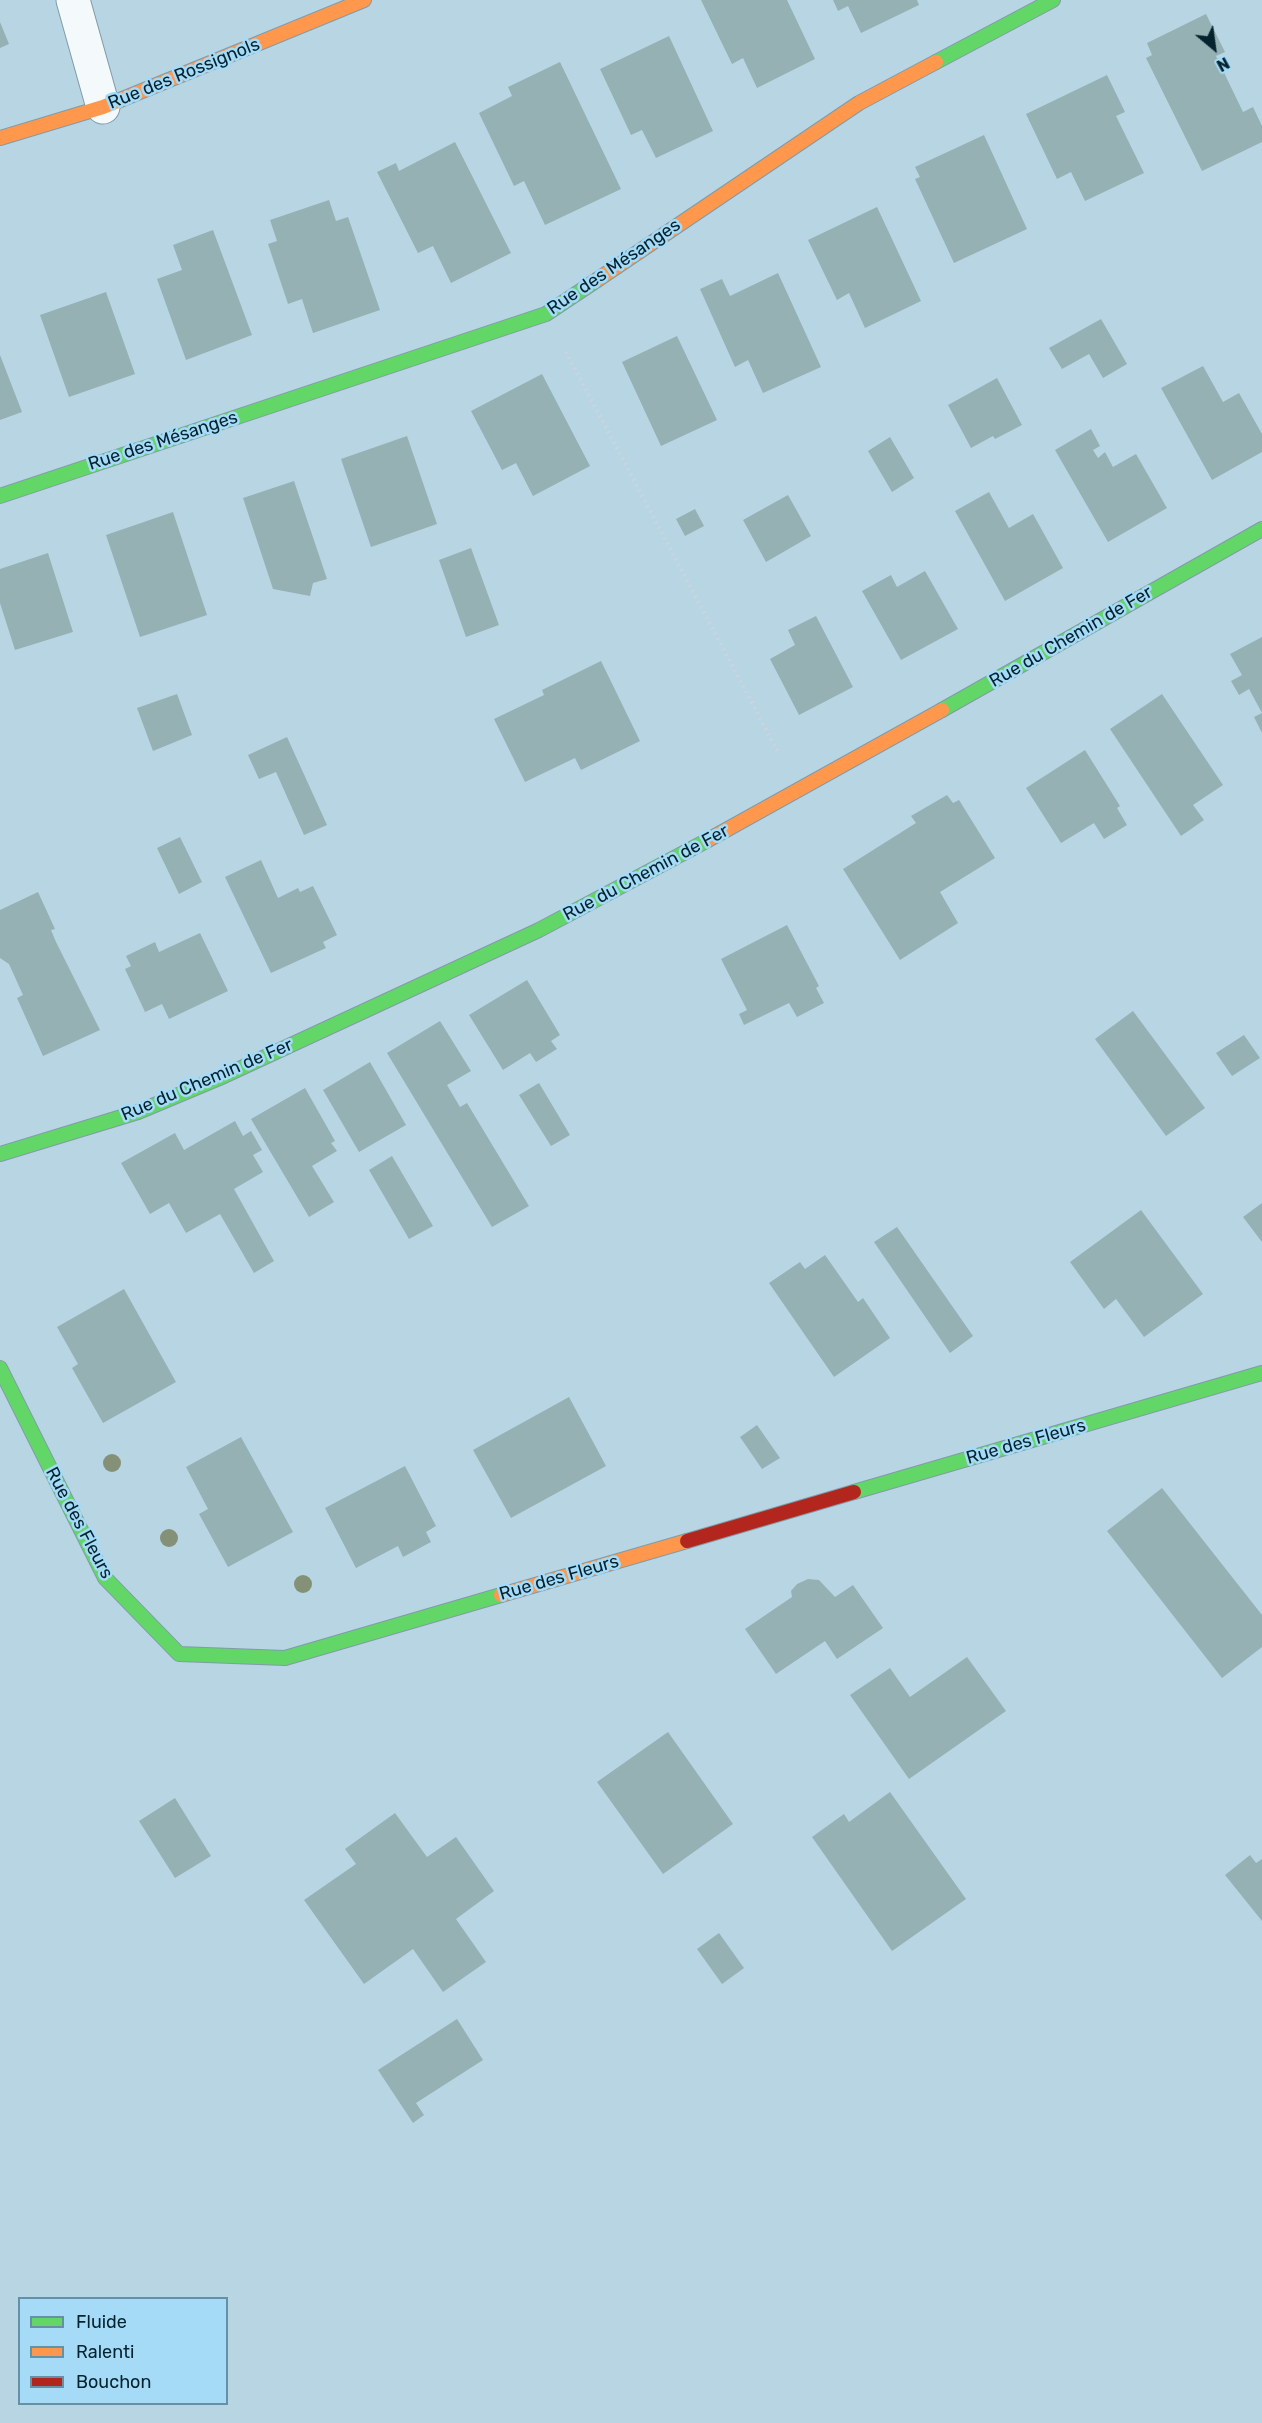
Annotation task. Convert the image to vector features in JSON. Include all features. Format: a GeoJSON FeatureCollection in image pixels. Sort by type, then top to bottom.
{"type":"FeatureCollection","features":[{"type":"Feature","properties":{"kind":"street"},"geometry":{"type":"LineString","coordinates":[[73,0],[104,107]]}},
{"type":"Feature","properties":{"kind":"street","name":"Rue des Rossignols"},"geometry":{"type":"LineString","coordinates":[[0,138],[104,107],[364,0]]}},
{"type":"Feature","properties":{"kind":"street","name":"Rue des Mésanges"},"geometry":{"type":"LineString","coordinates":[[0,496],[546,314],[859,103],[1053,0]]}},
{"type":"Feature","properties":{"kind":"street","name":"Rue du Chemin de Fer"},"geometry":{"type":"LineString","coordinates":[[0,1154],[138,1112],[224,1076],[539,930],[799,792],[1262,529]]}},
{"type":"Feature","properties":{"kind":"street","name":"Rue des Fleurs"},"geometry":{"type":"LineString","coordinates":[[0,1368],[105,1578],[179,1654],[285,1658],[1262,1373]]}},
{"type":"Feature","properties":{"kind":"path"},"geometry":{"type":"LineString","coordinates":[[546,314],[799,792]]}},
{"type":"Feature","properties":{"kind":"building"},"geometry":{"type":"Polygon","coordinates":[[[701,0],[787,0],[815,59],[757,88],[743,58],[732,64],[701,0]]]}},
{"type":"Feature","properties":{"kind":"building"},"geometry":{"type":"Polygon","coordinates":[[[833,0],[917,0],[919,5],[861,33],[848,6],[838,11],[833,0]]]}},
{"type":"Feature","properties":{"kind":"building"},"geometry":{"type":"Polygon","coordinates":[[[1206,14],[1225,52],[1216,56],[1243,112],[1253,107],[1262,126],[1262,142],[1202,171],[1146,58],[1152,55],[1147,43],[1206,14]]]}},
{"type":"Feature","properties":{"kind":"building"},"geometry":{"type":"Polygon","coordinates":[[[0,22],[9,44],[0,48],[0,22]]]}},
{"type":"Feature","properties":{"kind":"building"},"geometry":{"type":"Polygon","coordinates":[[[669,36],[713,131],[656,158],[642,130],[631,135],[600,69],[669,36]]]}},
{"type":"Feature","properties":{"kind":"building"},"geometry":{"type":"Polygon","coordinates":[[[560,62],[621,189],[545,225],[524,181],[514,186],[479,113],[512,96],[508,87],[560,62]]]}},
{"type":"Feature","properties":{"kind":"building"},"geometry":{"type":"Polygon","coordinates":[[[1107,75],[1125,112],[1116,116],[1144,173],[1085,201],[1071,172],[1057,179],[1026,114],[1107,75]]]}},
{"type":"Feature","properties":{"kind":"building"},"geometry":{"type":"Polygon","coordinates":[[[984,135],[1027,229],[954,263],[915,179],[920,177],[915,167],[984,135]]]}},
{"type":"Feature","properties":{"kind":"building"},"geometry":{"type":"Polygon","coordinates":[[[455,142],[511,253],[451,283],[433,246],[418,253],[377,172],[396,163],[399,171],[455,142]]]}},
{"type":"Feature","properties":{"kind":"building"},"geometry":{"type":"Polygon","coordinates":[[[329,200],[336,221],[348,217],[380,310],[313,333],[302,299],[288,304],[268,244],[277,241],[270,220],[329,200]]]}},
{"type":"Feature","properties":{"kind":"building"},"geometry":{"type":"Polygon","coordinates":[[[877,207],[921,301],[865,328],[849,293],[837,300],[808,240],[877,207]]]}},
{"type":"Feature","properties":{"kind":"building"},"geometry":{"type":"Polygon","coordinates":[[[213,230],[252,335],[186,360],[157,279],[182,270],[173,245],[213,230]]]}},
{"type":"Feature","properties":{"kind":"building"},"geometry":{"type":"Polygon","coordinates":[[[778,273],[821,367],[763,393],[748,360],[735,367],[700,289],[722,279],[730,296],[778,273]]]}},
{"type":"Feature","properties":{"kind":"building"},"geometry":{"type":"Polygon","coordinates":[[[106,292],[135,374],[69,397],[40,315],[106,292]]]}},
{"type":"Feature","properties":{"kind":"building"},"geometry":{"type":"Polygon","coordinates":[[[1101,319],[1127,364],[1103,378],[1089,354],[1062,369],[1049,348],[1101,319]]]}},
{"type":"Feature","properties":{"kind":"building"},"geometry":{"type":"Polygon","coordinates":[[[677,336],[717,420],[661,446],[622,362],[677,336]]]}},
{"type":"Feature","properties":{"kind":"building"},"geometry":{"type":"Polygon","coordinates":[[[0,355],[22,412],[0,420],[0,355]]]}},
{"type":"Feature","properties":{"kind":"building"},"geometry":{"type":"Polygon","coordinates":[[[1203,366],[1223,402],[1239,393],[1262,434],[1262,452],[1212,480],[1161,388],[1203,366]]]}},
{"type":"Feature","properties":{"kind":"building"},"geometry":{"type":"Polygon","coordinates":[[[542,374],[590,466],[533,496],[516,463],[502,470],[471,411],[542,374]]]}},
{"type":"Feature","properties":{"kind":"building"},"geometry":{"type":"Polygon","coordinates":[[[997,378],[1022,425],[995,439],[993,436],[971,448],[948,405],[997,378]]]}},
{"type":"Feature","properties":{"kind":"building"},"geometry":{"type":"Polygon","coordinates":[[[1091,429],[1100,446],[1093,450],[1098,458],[1105,452],[1113,467],[1136,454],[1167,508],[1108,542],[1055,450],[1091,429]]]}},
{"type":"Feature","properties":{"kind":"building"},"geometry":{"type":"Polygon","coordinates":[[[407,436],[437,524],[371,547],[341,459],[407,436]]]}},
{"type":"Feature","properties":{"kind":"building"},"geometry":{"type":"Polygon","coordinates":[[[890,437],[914,478],[892,492],[868,451],[890,437]]]}},
{"type":"Feature","properties":{"kind":"building"},"geometry":{"type":"Polygon","coordinates":[[[294,481],[327,579],[313,583],[310,596],[273,589],[243,498],[294,481]]]}},
{"type":"Feature","properties":{"kind":"building"},"geometry":{"type":"Polygon","coordinates":[[[989,492],[1009,528],[1033,514],[1063,568],[1005,601],[955,511],[989,492]]]}},
{"type":"Feature","properties":{"kind":"building"},"geometry":{"type":"Polygon","coordinates":[[[788,495],[811,536],[766,562],[743,520],[788,495]]]}},
{"type":"Feature","properties":{"kind":"building"},"geometry":{"type":"Polygon","coordinates":[[[695,509],[704,526],[685,536],[676,519],[695,509]]]}},
{"type":"Feature","properties":{"kind":"building"},"geometry":{"type":"Polygon","coordinates":[[[173,512],[207,615],[140,637],[106,535],[173,512]]]}},
{"type":"Feature","properties":{"kind":"building"},"geometry":{"type":"Polygon","coordinates":[[[471,548],[499,625],[466,637],[439,560],[471,548]]]}},
{"type":"Feature","properties":{"kind":"building"},"geometry":{"type":"Polygon","coordinates":[[[48,553],[73,632],[15,650],[0,603],[0,569],[48,553]]]}},
{"type":"Feature","properties":{"kind":"building"},"geometry":{"type":"Polygon","coordinates":[[[925,571],[958,629],[901,660],[862,591],[891,575],[897,587],[925,571]]]}},
{"type":"Feature","properties":{"kind":"building"},"geometry":{"type":"Polygon","coordinates":[[[816,616],[853,687],[799,715],[770,659],[795,645],[788,630],[816,616]]]}},
{"type":"Feature","properties":{"kind":"building"},"geometry":{"type":"Polygon","coordinates":[[[1262,637],[1262,713],[1249,689],[1239,695],[1231,681],[1242,675],[1230,654],[1262,637]]]}},
{"type":"Feature","properties":{"kind":"building"},"geometry":{"type":"Polygon","coordinates":[[[601,661],[640,741],[581,770],[575,758],[525,782],[494,719],[544,695],[542,690],[601,661]]]}},
{"type":"Feature","properties":{"kind":"building"},"geometry":{"type":"Polygon","coordinates":[[[177,694],[192,735],[153,751],[137,708],[177,694]]]}},
{"type":"Feature","properties":{"kind":"building"},"geometry":{"type":"Polygon","coordinates":[[[1162,694],[1223,785],[1193,805],[1204,820],[1181,836],[1110,729],[1162,694]]]}},
{"type":"Feature","properties":{"kind":"building"},"geometry":{"type":"Polygon","coordinates":[[[1262,713],[1262,733],[1254,717],[1262,713]]]}},
{"type":"Feature","properties":{"kind":"building"},"geometry":{"type":"Polygon","coordinates":[[[287,737],[327,825],[304,835],[276,772],[259,779],[248,755],[287,737]]]}},
{"type":"Feature","properties":{"kind":"building"},"geometry":{"type":"Polygon","coordinates":[[[1085,750],[1120,806],[1117,808],[1127,825],[1104,839],[1094,823],[1061,843],[1026,788],[1085,750]]]}},
{"type":"Feature","properties":{"kind":"building"},"geometry":{"type":"Polygon","coordinates":[[[947,795],[953,803],[959,800],[995,858],[940,892],[958,923],[900,960],[843,869],[916,823],[911,816],[947,795]]]}},
{"type":"Feature","properties":{"kind":"building"},"geometry":{"type":"Polygon","coordinates":[[[180,837],[202,882],[179,894],[157,848],[180,837]]]}},
{"type":"Feature","properties":{"kind":"building"},"geometry":{"type":"Polygon","coordinates":[[[261,860],[278,898],[298,888],[300,892],[313,886],[337,935],[323,942],[326,948],[271,973],[225,877],[261,860]]]}},
{"type":"Feature","properties":{"kind":"building"},"geometry":{"type":"Polygon","coordinates":[[[38,892],[55,929],[51,930],[56,942],[100,1030],[43,1056],[17,998],[23,995],[9,964],[0,958],[0,910],[38,892]]]}},
{"type":"Feature","properties":{"kind":"building"},"geometry":{"type":"Polygon","coordinates":[[[787,925],[819,986],[816,988],[824,1003],[797,1017],[789,1003],[744,1025],[739,1014],[747,1010],[721,959],[787,925]]]}},
{"type":"Feature","properties":{"kind":"building"},"geometry":{"type":"Polygon","coordinates":[[[200,933],[228,991],[169,1019],[162,1004],[145,1012],[125,969],[131,966],[126,956],[155,942],[159,952],[200,933]]]}},
{"type":"Feature","properties":{"kind":"building"},"geometry":{"type":"Polygon","coordinates":[[[527,980],[560,1035],[551,1041],[557,1049],[536,1062],[530,1053],[503,1070],[469,1015],[527,980]]]}},
{"type":"Feature","properties":{"kind":"building"},"geometry":{"type":"Polygon","coordinates":[[[1133,1011],[1205,1108],[1166,1136],[1095,1039],[1133,1011]]]}},
{"type":"Feature","properties":{"kind":"building"},"geometry":{"type":"Polygon","coordinates":[[[440,1021],[471,1071],[447,1085],[460,1107],[467,1103],[529,1206],[492,1227],[387,1053],[440,1021]]]}},
{"type":"Feature","properties":{"kind":"building"},"geometry":{"type":"Polygon","coordinates":[[[1244,1035],[1260,1058],[1232,1076],[1216,1053],[1244,1035]]]}},
{"type":"Feature","properties":{"kind":"building"},"geometry":{"type":"Polygon","coordinates":[[[370,1062],[406,1125],[359,1152],[323,1090],[370,1062]]]}},
{"type":"Feature","properties":{"kind":"building"},"geometry":{"type":"Polygon","coordinates":[[[539,1083],[570,1135],[551,1146],[519,1095],[539,1083]]]}},
{"type":"Feature","properties":{"kind":"building"},"geometry":{"type":"Polygon","coordinates":[[[305,1088],[335,1141],[331,1143],[337,1151],[312,1166],[334,1202],[309,1217],[251,1119],[305,1088]]]}},
{"type":"Feature","properties":{"kind":"building"},"geometry":{"type":"Polygon","coordinates":[[[235,1121],[243,1136],[251,1131],[262,1150],[253,1155],[263,1172],[234,1189],[274,1261],[254,1273],[220,1214],[186,1233],[169,1203],[150,1214],[121,1163],[175,1133],[184,1150],[235,1121]]]}},
{"type":"Feature","properties":{"kind":"building"},"geometry":{"type":"Polygon","coordinates":[[[392,1156],[433,1226],[409,1239],[369,1170],[392,1156]]]}},
{"type":"Feature","properties":{"kind":"building"},"geometry":{"type":"Polygon","coordinates":[[[1262,1203],[1262,1242],[1243,1217],[1262,1203]]]}},
{"type":"Feature","properties":{"kind":"building"},"geometry":{"type":"Polygon","coordinates":[[[1141,1210],[1203,1294],[1144,1337],[1116,1299],[1104,1309],[1070,1262],[1141,1210]]]}},
{"type":"Feature","properties":{"kind":"building"},"geometry":{"type":"Polygon","coordinates":[[[897,1227],[973,1336],[950,1353],[874,1242],[897,1227]]]}},
{"type":"Feature","properties":{"kind":"building"},"geometry":{"type":"Polygon","coordinates":[[[825,1255],[858,1302],[863,1298],[890,1338],[834,1377],[769,1283],[800,1262],[805,1269],[825,1255]]]}},
{"type":"Feature","properties":{"kind":"building"},"geometry":{"type":"Polygon","coordinates":[[[124,1289],[176,1382],[103,1423],[72,1368],[78,1364],[57,1327],[124,1289]]]}},
{"type":"Feature","properties":{"kind":"building"},"geometry":{"type":"Polygon","coordinates":[[[569,1397],[606,1466],[511,1518],[473,1450],[569,1397]]]}},
{"type":"Feature","properties":{"kind":"building"},"geometry":{"type":"Polygon","coordinates":[[[757,1425],[780,1458],[762,1469],[740,1437],[757,1425]]]}},
{"type":"Feature","properties":{"kind":"building"},"geometry":{"type":"Polygon","coordinates":[[[241,1437],[293,1532],[228,1567],[199,1514],[208,1509],[186,1467],[241,1437]]]}},
{"type":"Feature","properties":{"kind":"building"},"geometry":{"type":"Polygon","coordinates":[[[405,1466],[436,1526],[426,1532],[431,1542],[403,1557],[398,1546],[356,1568],[325,1508],[405,1466]]]}},
{"type":"Feature","properties":{"kind":"building"},"geometry":{"type":"Polygon","coordinates":[[[1162,1488],[1262,1615],[1262,1647],[1222,1678],[1107,1531],[1162,1488]]]}},
{"type":"Feature","properties":{"kind":"building"},"geometry":{"type":"Polygon","coordinates":[[[808,1579],[819,1580],[835,1597],[853,1585],[883,1628],[837,1659],[825,1641],[776,1674],[745,1629],[792,1597],[791,1591],[797,1584],[808,1579]]]}},
{"type":"Feature","properties":{"kind":"building"},"geometry":{"type":"Polygon","coordinates":[[[967,1657],[1006,1711],[909,1779],[850,1695],[890,1668],[910,1697],[967,1657]]]}},
{"type":"Feature","properties":{"kind":"building"},"geometry":{"type":"Polygon","coordinates":[[[668,1732],[733,1824],[663,1874],[597,1782],[668,1732]]]}},
{"type":"Feature","properties":{"kind":"building"},"geometry":{"type":"Polygon","coordinates":[[[890,1792],[966,1899],[892,1951],[812,1837],[844,1814],[849,1822],[890,1792]]]}},
{"type":"Feature","properties":{"kind":"building"},"geometry":{"type":"Polygon","coordinates":[[[175,1798],[211,1856],[175,1878],[139,1821],[175,1798]]]}},
{"type":"Feature","properties":{"kind":"building"},"geometry":{"type":"Polygon","coordinates":[[[395,1813],[427,1857],[456,1837],[494,1891],[456,1919],[486,1962],[443,1992],[413,1949],[364,1984],[304,1900],[356,1864],[345,1849],[395,1813]]]}},
{"type":"Feature","properties":{"kind":"building"},"geometry":{"type":"Polygon","coordinates":[[[1250,1855],[1256,1863],[1262,1859],[1262,1921],[1225,1875],[1250,1855]]]}},
{"type":"Feature","properties":{"kind":"building"},"geometry":{"type":"Polygon","coordinates":[[[719,1933],[744,1968],[722,1984],[697,1949],[719,1933]]]}},
{"type":"Feature","properties":{"kind":"building"},"geometry":{"type":"Polygon","coordinates":[[[457,2019],[483,2060],[416,2103],[424,2115],[413,2123],[378,2070],[457,2019]]]}},
{"type":"Feature","properties":{"kind":"traffic: fast"},"geometry":{"type":"LineString","coordinates":[[936,62],[1053,0]]}},
{"type":"Feature","properties":{"kind":"traffic: fast"},"geometry":{"type":"LineString","coordinates":[[0,496],[546,314],[597,280]]}},
{"type":"Feature","properties":{"kind":"traffic: fast"},"geometry":{"type":"LineString","coordinates":[[942,710],[1262,529]]}},
{"type":"Feature","properties":{"kind":"traffic: fast"},"geometry":{"type":"LineString","coordinates":[[0,1154],[138,1112],[224,1076],[539,930],[708,840]]}},
{"type":"Feature","properties":{"kind":"traffic: fast"},"geometry":{"type":"LineString","coordinates":[[0,1368],[105,1578],[179,1654],[285,1658],[501,1595]]}},
{"type":"Feature","properties":{"kind":"traffic: fast"},"geometry":{"type":"LineString","coordinates":[[854,1492],[1262,1373]]}},
{"type":"Feature","properties":{"kind":"traffic: slow"},"geometry":{"type":"LineString","coordinates":[[0,138],[103,107],[364,0]]}},
{"type":"Feature","properties":{"kind":"traffic: slow"},"geometry":{"type":"LineString","coordinates":[[597,280],[859,103],[936,62]]}},
{"type":"Feature","properties":{"kind":"traffic: slow"},"geometry":{"type":"LineString","coordinates":[[708,840],[942,710]]}},
{"type":"Feature","properties":{"kind":"traffic: slow"},"geometry":{"type":"LineString","coordinates":[[501,1595],[687,1541]]}},
{"type":"Feature","properties":{"kind":"traffic: jam"},"geometry":{"type":"LineString","coordinates":[[687,1541],[854,1492]]}}]}
